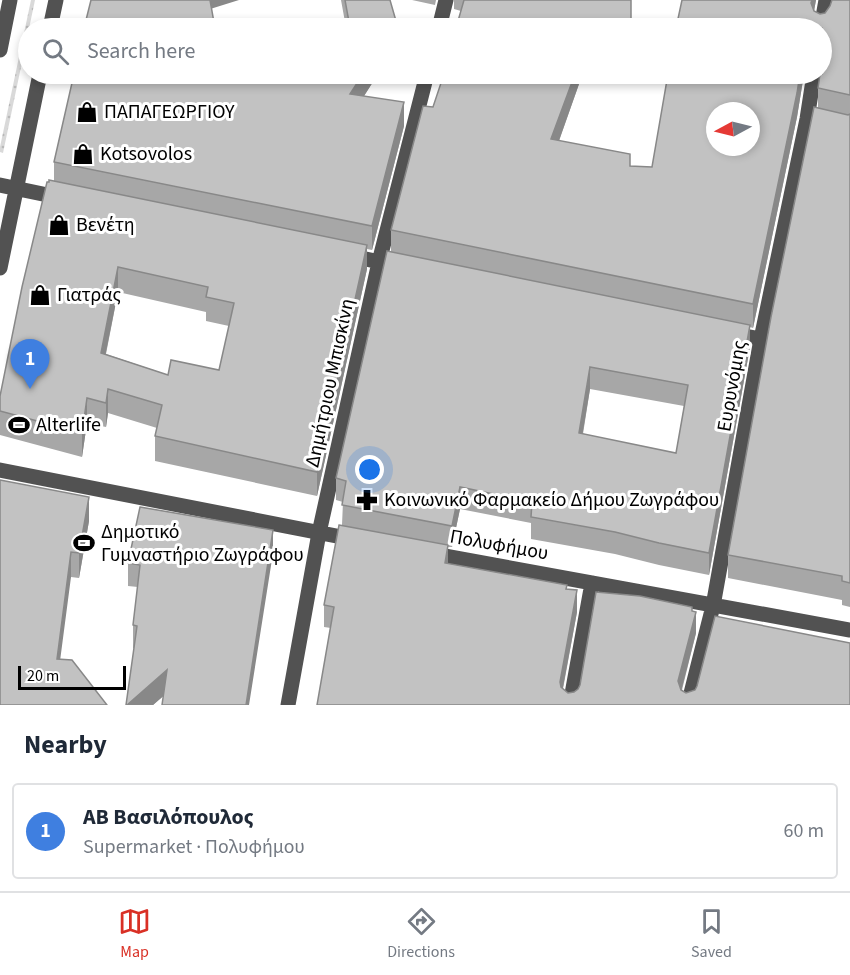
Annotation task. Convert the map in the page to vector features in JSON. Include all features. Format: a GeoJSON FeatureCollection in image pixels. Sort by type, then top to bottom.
{"type":"FeatureCollection","features":[{"type":"Feature","properties":{"kind":"street"},"geometry":{"type":"LineString","coordinates":[[0,50],[10,0]]}},
{"type":"Feature","properties":{"kind":"street"},"geometry":{"type":"LineString","coordinates":[[52,18],[56,0]]}},
{"type":"Feature","properties":{"kind":"street"},"geometry":{"type":"LineString","coordinates":[[442,18],[446,0]]}},
{"type":"Feature","properties":{"kind":"street"},"geometry":{"type":"LineString","coordinates":[[823,18],[826,0]]}},
{"type":"Feature","properties":{"kind":"street"},"geometry":{"type":"LineString","coordinates":[[0,268],[38,84]]}},
{"type":"Feature","properties":{"kind":"street","name":"Δημήτριου Μπισκίνη"},"geometry":{"type":"LineString","coordinates":[[288,705],[319,533],[379,262],[424,84]]}},
{"type":"Feature","properties":{"kind":"street","name":"Ευρυνόμης"},"geometry":{"type":"LineString","coordinates":[[688,705],[713,606],[761,339],[812,120],[814,84]]}},
{"type":"Feature","properties":{"kind":"street"},"geometry":{"type":"LineString","coordinates":[[0,185],[75,200]]}},
{"type":"Feature","properties":{"kind":"street"},"geometry":{"type":"LineString","coordinates":[[332,252],[414,269]]}},
{"type":"Feature","properties":{"kind":"street"},"geometry":{"type":"LineString","coordinates":[[715,330],[761,339]]}},
{"type":"Feature","properties":{"kind":"street"},"geometry":{"type":"LineString","coordinates":[[0,470],[376,543]]}},
{"type":"Feature","properties":{"kind":"street","name":"Πολυφήμου"},"geometry":{"type":"LineString","coordinates":[[410,550],[850,630]]}},
{"type":"Feature","properties":{"kind":"street"},"geometry":{"type":"LineString","coordinates":[[570,705],[592,583]]}},
{"type":"Feature","properties":{"kind":"shaded area"},"geometry":{"type":"Polygon","coordinates":[[[31,0],[35,0],[31,18],[27,18],[31,0]]]}},
{"type":"Feature","properties":{"kind":"shaded area"},"geometry":{"type":"Polygon","coordinates":[[[18,62],[18,81],[3,153],[0,152],[18,62]]]}},
{"type":"Feature","properties":{"kind":"building"},"geometry":{"type":"Polygon","coordinates":[[[91,0],[210,0],[213,18],[86,18],[91,0]]]}},
{"type":"Feature","properties":{"kind":"building"},"geometry":{"type":"Polygon","coordinates":[[[345,0],[390,0],[395,18],[348,18],[345,0]]]}},
{"type":"Feature","properties":{"kind":"building"},"geometry":{"type":"Polygon","coordinates":[[[464,0],[631,0],[631,18],[459,18],[464,0]]]}},
{"type":"Feature","properties":{"kind":"building"},"geometry":{"type":"Polygon","coordinates":[[[682,0],[812,0],[814,11],[820,14],[825,13],[832,0],[850,0],[850,95],[818,88],[819,84],[832,84],[832,18],[678,18],[682,0]]]}},
{"type":"Feature","properties":{"kind":"building"},"geometry":{"type":"Polygon","coordinates":[[[72,84],[356,84],[350,94],[404,102],[372,226],[54,162],[72,84]]]}},
{"type":"Feature","properties":{"kind":"building"},"geometry":{"type":"Polygon","coordinates":[[[441,84],[571,84],[551,139],[630,154],[630,166],[652,167],[666,84],[798,84],[753,304],[391,230],[423,106],[433,107],[441,84]]]}},
{"type":"Feature","properties":{"kind":"building"},"geometry":{"type":"Polygon","coordinates":[[[814,107],[850,114],[850,583],[842,581],[842,576],[728,555],[771,317],[814,107]]]}},
{"type":"Feature","properties":{"kind":"building"},"geometry":{"type":"Polygon","coordinates":[[[49,180],[367,245],[317,472],[155,436],[162,405],[108,389],[106,403],[87,398],[82,433],[0,411],[0,396],[22,287],[47,182],[49,180]],[[118,267],[101,353],[168,375],[171,360],[219,370],[234,303],[206,297],[208,287],[118,267]]]}},
{"type":"Feature","properties":{"kind":"building"},"geometry":{"type":"Polygon","coordinates":[[[387,251],[750,325],[709,553],[615,532],[531,517],[532,502],[460,487],[452,526],[342,505],[346,481],[336,478],[387,251]],[[590,367],[579,433],[676,453],[688,385],[590,367]]]}},
{"type":"Feature","properties":{"kind":"building"},"geometry":{"type":"Polygon","coordinates":[[[0,480],[89,497],[79,553],[71,552],[57,659],[72,660],[107,705],[0,705],[0,480]]]}},
{"type":"Feature","properties":{"kind":"building"},"geometry":{"type":"Polygon","coordinates":[[[140,507],[273,530],[246,705],[162,705],[167,670],[126,705],[137,626],[133,625],[140,565],[128,563],[140,507]]]}},
{"type":"Feature","properties":{"kind":"building"},"geometry":{"type":"Polygon","coordinates":[[[339,525],[448,545],[445,563],[567,585],[566,589],[577,590],[560,682],[561,687],[568,693],[574,692],[580,685],[596,592],[640,596],[692,607],[692,611],[696,612],[678,681],[681,690],[686,693],[695,690],[697,686],[715,616],[850,643],[850,705],[317,705],[334,607],[324,605],[339,525]]]}},
{"type":"Feature","properties":{"kind":"place","name":"ΠΑΠΑΓΕΩΡΓΙΟΥ"},"geometry":{"type":"Point","coordinates":[87,112]}},
{"type":"Feature","properties":{"kind":"place","name":"Kotsovolos"},"geometry":{"type":"Point","coordinates":[83,154]}},
{"type":"Feature","properties":{"kind":"place","name":"Βενέτη"},"geometry":{"type":"Point","coordinates":[59,225]}},
{"type":"Feature","properties":{"kind":"place","name":"Γιατράς"},"geometry":{"type":"Point","coordinates":[40,295]}},
{"type":"Feature","properties":{"kind":"place","name":"ΑΒ Βασιλόπουλος"},"geometry":{"type":"Point","coordinates":[30,389]}},
{"type":"Feature","properties":{"kind":"place","name":"Alterlife"},"geometry":{"type":"Point","coordinates":[19,425]}},
{"type":"Feature","properties":{"kind":"place","name":"Κοινωνικό Φαρμακείο Δήμου Ζωγράφου"},"geometry":{"type":"Point","coordinates":[367,500]}},
{"type":"Feature","properties":{"kind":"place","name":"Δημοτικό Γυμναστήριο Ζωγράφου"},"geometry":{"type":"Point","coordinates":[84,543]}}]}
